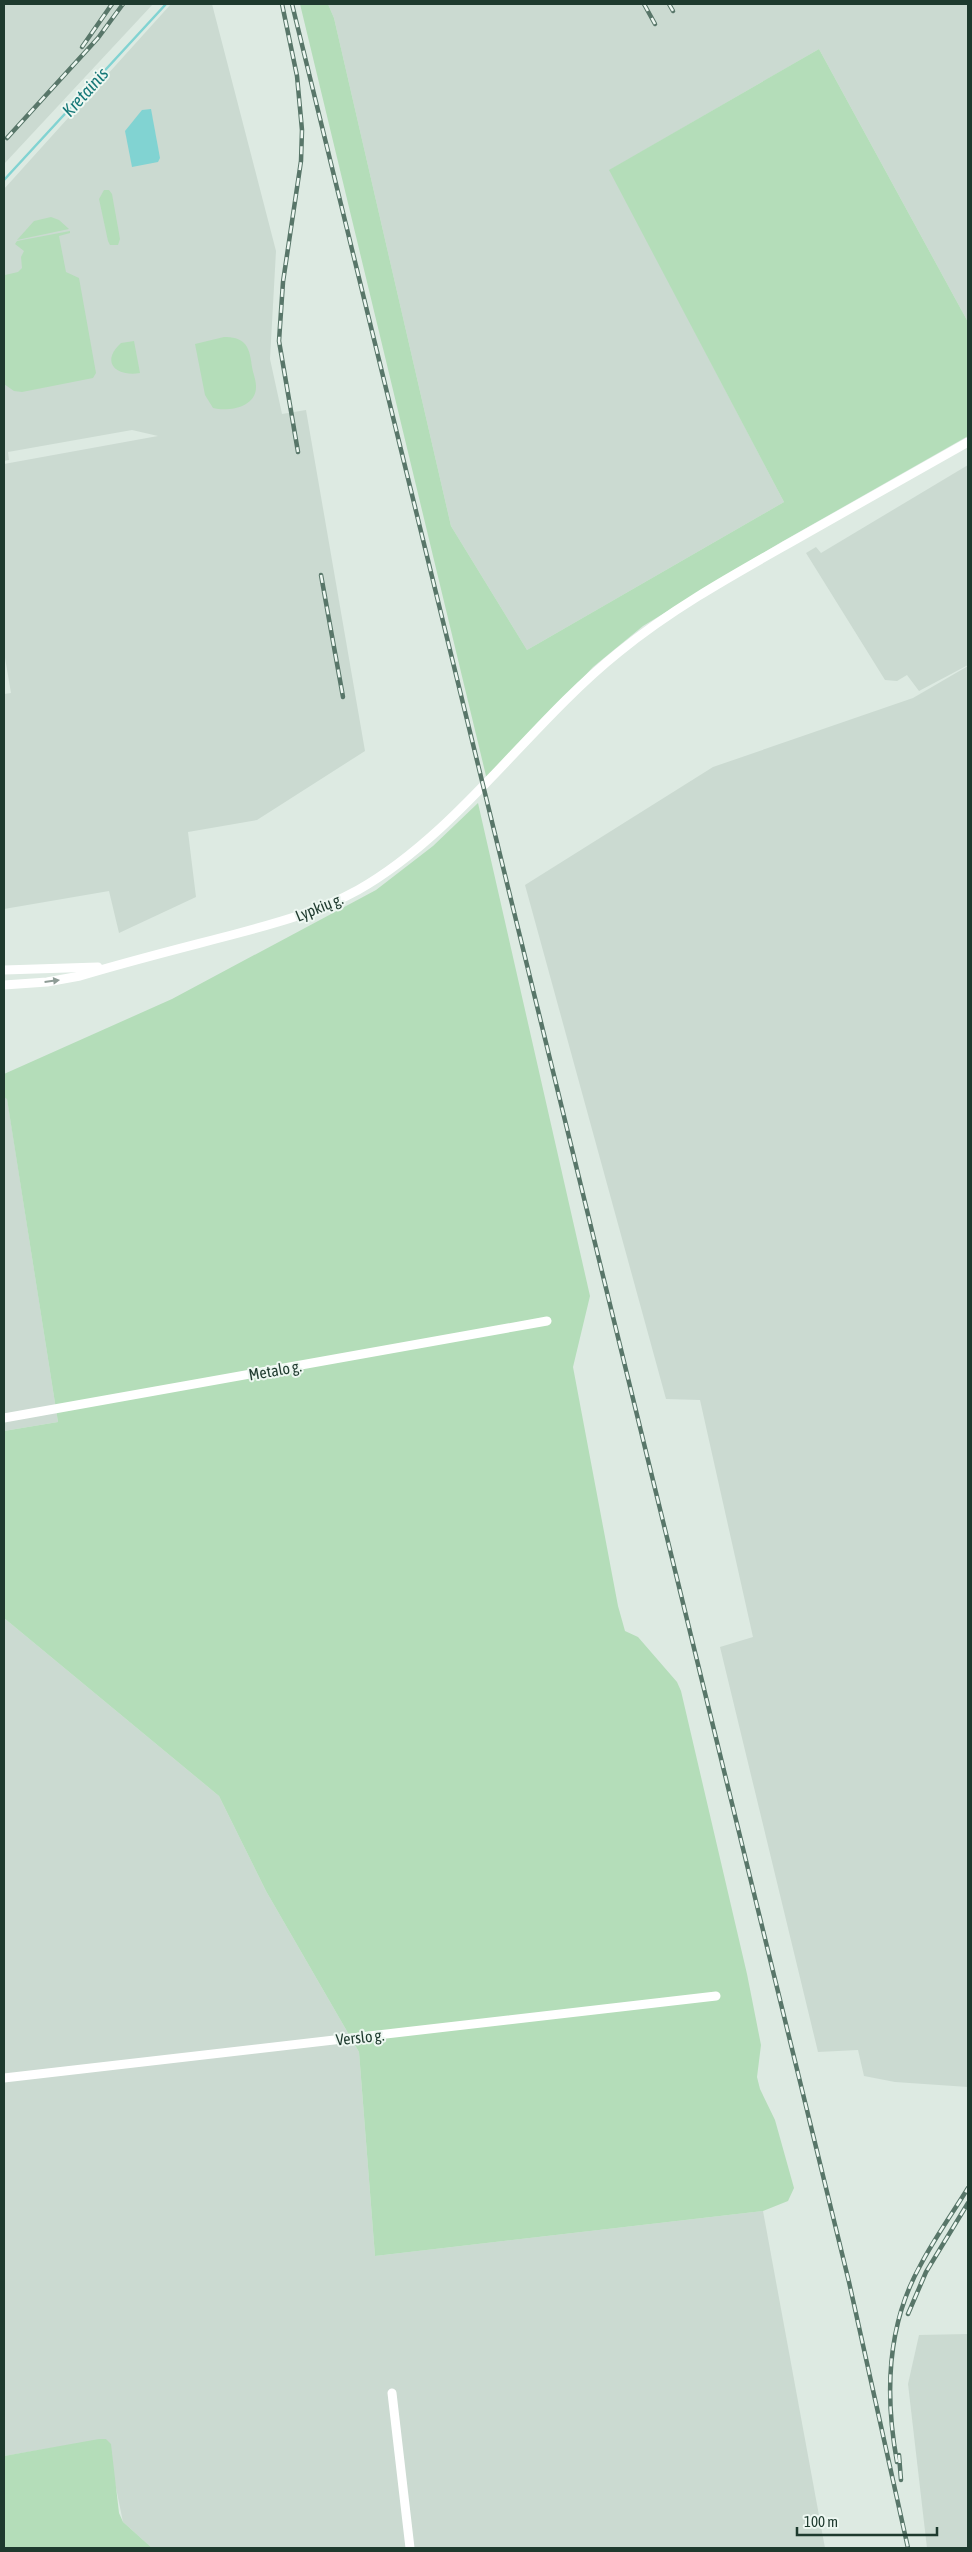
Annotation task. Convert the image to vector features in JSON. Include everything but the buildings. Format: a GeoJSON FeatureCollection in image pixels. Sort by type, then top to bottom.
{"type":"FeatureCollection","features":[{"type":"Feature","properties":{"kind":"street","name":"Lypkių g."},"geometry":{"type":"LineString","coordinates":[[4,985],[63,980],[280,922],[344,897],[403,860],[484,785],[584,682],[664,618],[700,594],[968,442]]}},
{"type":"Feature","properties":{"kind":"street","name":"Lypkių g."},"geometry":{"type":"LineString","coordinates":[[4,970],[79,969],[121,964]]}},
{"type":"Feature","properties":{"kind":"street","name":"Metalo g."},"geometry":{"type":"LineString","coordinates":[[4,1418],[547,1322]]}},
{"type":"Feature","properties":{"kind":"street","name":"Verslo g."},"geometry":{"type":"LineString","coordinates":[[4,2078],[716,1996]]}},
{"type":"Feature","properties":{"kind":"street"},"geometry":{"type":"LineString","coordinates":[[392,2393],[410,2548]]}},
{"type":"Feature","properties":{"kind":"shaded area"},"geometry":{"type":"Polygon","coordinates":[[[4,4],[153,4],[4,164],[4,4]]]}},
{"type":"Feature","properties":{"kind":"shaded area"},"geometry":{"type":"Polygon","coordinates":[[[171,4],[212,4],[276,251],[270,359],[282,414],[306,410],[365,751],[257,820],[188,832],[196,897],[119,933],[109,891],[4,909],[4,694],[11,693],[4,652],[4,464],[158,436],[132,430],[8,452],[9,460],[4,461],[4,189],[171,4]]]}},
{"type":"Feature","properties":{"kind":"shaded area"},"geometry":{"type":"Polygon","coordinates":[[[328,4],[968,4],[968,322],[819,49],[610,170],[784,502],[527,650],[451,526],[334,18],[328,4]]]}},
{"type":"Feature","properties":{"kind":"shaded area"},"geometry":{"type":"Polygon","coordinates":[[[968,465],[968,665],[919,691],[907,675],[897,681],[885,680],[806,553],[816,547],[821,553],[968,465]]]}},
{"type":"Feature","properties":{"kind":"shaded area"},"geometry":{"type":"Polygon","coordinates":[[[968,666],[968,2087],[895,2082],[864,2076],[858,2050],[818,2052],[720,1647],[753,1637],[700,1400],[666,1399],[525,885],[713,767],[913,698],[968,666]]]}},
{"type":"Feature","properties":{"kind":"shaded area"},"geometry":{"type":"Polygon","coordinates":[[[4,1097],[7,1098],[58,1422],[4,1431],[4,1097]]]}},
{"type":"Feature","properties":{"kind":"shaded area"},"geometry":{"type":"Polygon","coordinates":[[[4,1618],[219,1796],[266,1891],[359,2052],[375,2256],[763,2211],[825,2548],[152,2548],[123,2522],[106,2439],[4,2456],[4,1618]]]}},
{"type":"Feature","properties":{"kind":"shaded area"},"geometry":{"type":"Polygon","coordinates":[[[968,2334],[968,2548],[927,2548],[908,2384],[919,2335],[968,2334]]]}},
{"type":"Feature","properties":{"kind":"green space"},"geometry":{"type":"Polygon","coordinates":[[[300,4],[328,4],[334,18],[451,526],[527,650],[784,502],[609,170],[819,49],[968,322],[968,436],[778,544],[643,626],[593,667],[487,780],[300,4]]]}},
{"type":"Feature","properties":{"kind":"green space"},"geometry":{"type":"Polygon","coordinates":[[[104,190],[109,190],[112,194],[120,239],[118,245],[110,245],[108,241],[99,199],[104,190]]]}},
{"type":"Feature","properties":{"kind":"green space"},"geometry":{"type":"Polygon","coordinates":[[[51,217],[59,220],[69,229],[17,240],[34,221],[51,217]]]}},
{"type":"Feature","properties":{"kind":"green space"},"geometry":{"type":"Polygon","coordinates":[[[70,231],[70,233],[59,236],[66,272],[79,278],[96,373],[93,378],[22,392],[14,391],[4,384],[5,275],[18,272],[22,268],[21,257],[24,251],[15,244],[17,241],[70,231]]]}},
{"type":"Feature","properties":{"kind":"green space"},"geometry":{"type":"Polygon","coordinates":[[[224,337],[238,339],[247,346],[256,386],[252,399],[247,403],[234,408],[219,409],[213,408],[205,395],[195,344],[224,337]]]}},
{"type":"Feature","properties":{"kind":"green space"},"geometry":{"type":"Polygon","coordinates":[[[134,341],[140,373],[124,373],[114,367],[111,362],[112,356],[121,343],[134,341]]]}},
{"type":"Feature","properties":{"kind":"green space"},"geometry":{"type":"Polygon","coordinates":[[[478,803],[590,1296],[573,1367],[618,1606],[625,1631],[638,1637],[677,1682],[681,1691],[747,1974],[761,2045],[757,2077],[760,2089],[775,2120],[794,2188],[788,2201],[763,2211],[375,2256],[359,2052],[266,1891],[219,1796],[4,1618],[4,1431],[58,1422],[7,1099],[4,1097],[4,1074],[172,999],[376,890],[433,846],[478,803]]]}},
{"type":"Feature","properties":{"kind":"green space"},"geometry":{"type":"Polygon","coordinates":[[[106,2439],[111,2444],[119,2513],[123,2522],[152,2548],[4,2548],[4,2456],[106,2439]]]}},
{"type":"Feature","properties":{"kind":"water"},"geometry":{"type":"Polygon","coordinates":[[[151,109],[160,158],[158,162],[132,167],[125,131],[142,110],[151,109]]]}},
{"type":"Feature","properties":{"kind":"waterway","name":"Kretainis"},"geometry":{"type":"LineString","coordinates":[[4,180],[166,4]]}},
{"type":"Feature","properties":{"kind":"railway"},"geometry":{"type":"LineString","coordinates":[[82,47],[112,4]]}},
{"type":"Feature","properties":{"kind":"railway"},"geometry":{"type":"LineString","coordinates":[[7,138],[98,38],[123,4]]}},
{"type":"Feature","properties":{"kind":"railway"},"geometry":{"type":"LineString","coordinates":[[282,4],[297,76],[302,130],[301,161],[283,282],[279,341],[298,452]]}},
{"type":"Feature","properties":{"kind":"railway"},"geometry":{"type":"LineString","coordinates":[[292,4],[849,2282],[908,2548]]}},
{"type":"Feature","properties":{"kind":"railway"},"geometry":{"type":"LineString","coordinates":[[644,4],[655,24]]}},
{"type":"Feature","properties":{"kind":"railway"},"geometry":{"type":"LineString","coordinates":[[669,4],[673,11]]}},
{"type":"Feature","properties":{"kind":"railway"},"geometry":{"type":"LineString","coordinates":[[321,575],[343,697]]}},
{"type":"Feature","properties":{"kind":"railway"},"geometry":{"type":"LineString","coordinates":[[897,2462],[893,2437],[890,2387],[891,2362],[900,2313],[925,2256],[968,2188]]}},
{"type":"Feature","properties":{"kind":"railway"},"geometry":{"type":"LineString","coordinates":[[908,2314],[926,2272],[968,2203]]}},
{"type":"Feature","properties":{"kind":"railway"},"geometry":{"type":"LineString","coordinates":[[899,2455],[901,2480]]}}]}
